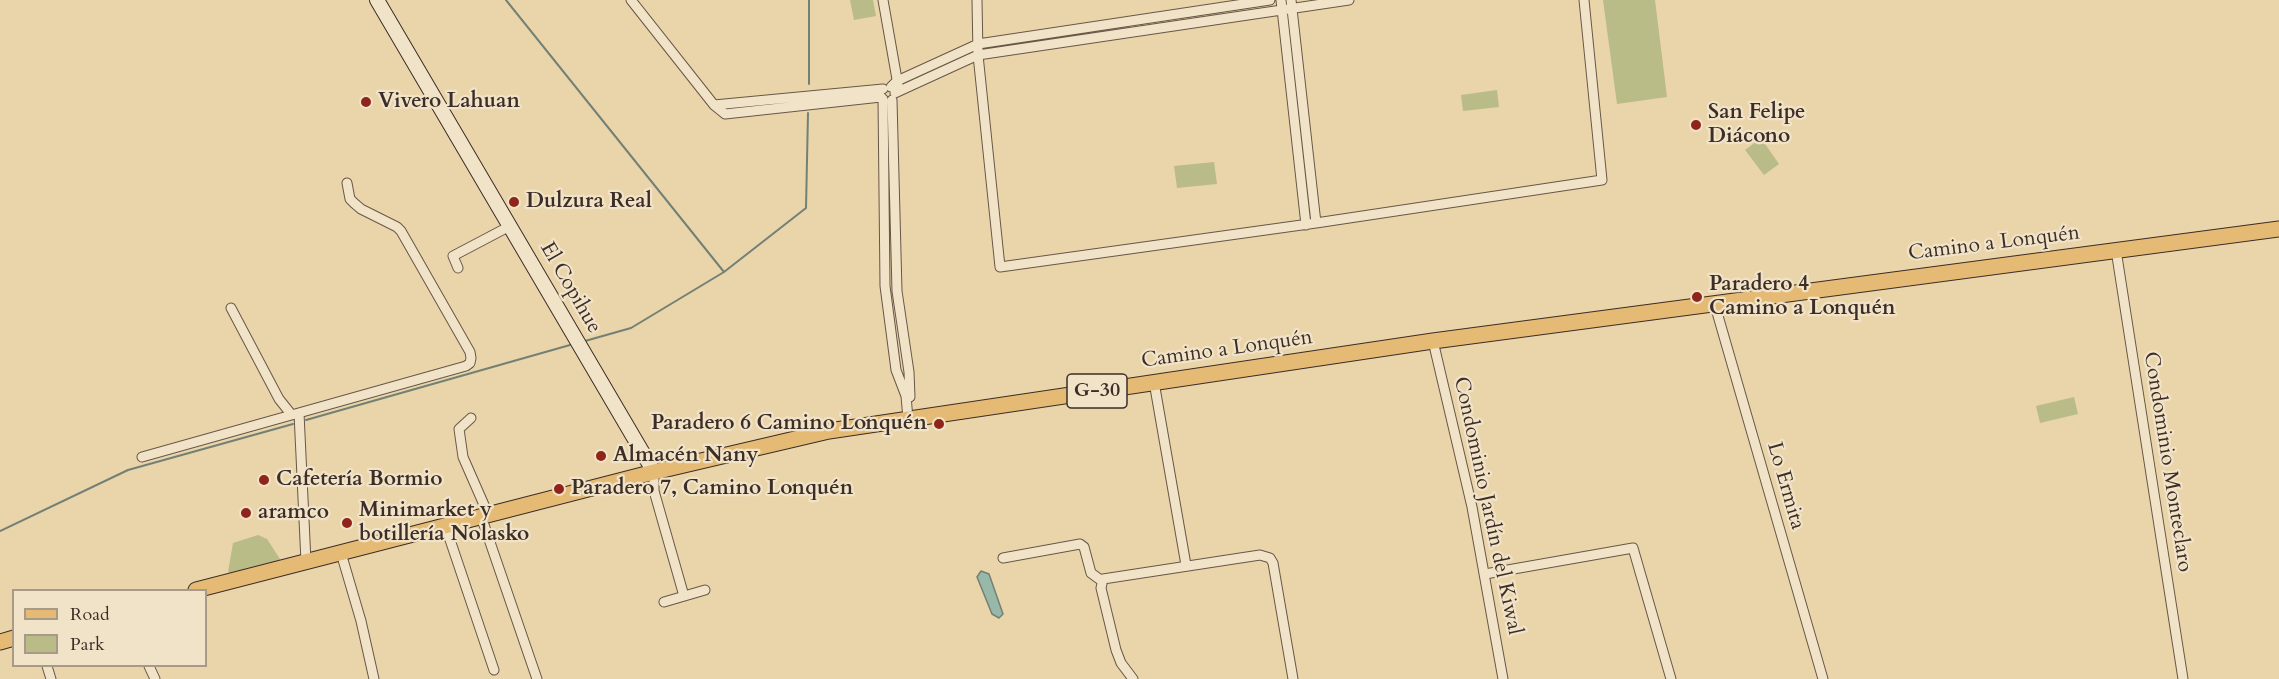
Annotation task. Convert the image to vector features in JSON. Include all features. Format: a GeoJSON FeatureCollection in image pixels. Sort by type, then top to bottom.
{"type":"FeatureCollection","features":[{"type":"Feature","properties":{"kind":"main road","name":"El Copihue"},"geometry":{"type":"LineString","coordinates":[[377,0],[654,472]]}},
{"type":"Feature","properties":{"kind":"main road","name":"Camino a Lonquén"},"geometry":{"type":"LineString","coordinates":[[204,589],[484,515],[814,434],[1433,341],[2279,229]]}},
{"type":"Feature","properties":{"kind":"street"},"geometry":{"type":"LineString","coordinates":[[631,0],[714,105],[725,114],[890,92],[978,55],[1286,5],[1349,0]]}},
{"type":"Feature","properties":{"kind":"street"},"geometry":{"type":"LineString","coordinates":[[884,0],[890,92],[897,297],[911,418]]}},
{"type":"Feature","properties":{"kind":"street"},"geometry":{"type":"LineString","coordinates":[[977,0],[978,55],[1000,267],[1306,225],[1602,180],[1584,0]]}},
{"type":"Feature","properties":{"kind":"street"},"geometry":{"type":"LineString","coordinates":[[890,92],[978,44],[1270,0]]}},
{"type":"Feature","properties":{"kind":"street"},"geometry":{"type":"LineString","coordinates":[[1286,5],[1316,223]]}},
{"type":"Feature","properties":{"kind":"street"},"geometry":{"type":"LineString","coordinates":[[1286,5],[1306,225]]}},
{"type":"Feature","properties":{"kind":"street"},"geometry":{"type":"LineString","coordinates":[[142,457],[466,366],[471,358],[401,231],[354,203],[350,198],[347,183]]}},
{"type":"Feature","properties":{"kind":"street"},"geometry":{"type":"LineString","coordinates":[[458,268],[453,256],[510,226]]}},
{"type":"Feature","properties":{"kind":"street","name":"Condominio Monteclaro"},"geometry":{"type":"LineString","coordinates":[[2116,250],[2183,679]]}},
{"type":"Feature","properties":{"kind":"street","name":"Lo Ermita"},"geometry":{"type":"LineString","coordinates":[[1714,302],[1823,679]]}},
{"type":"Feature","properties":{"kind":"street"},"geometry":{"type":"LineString","coordinates":[[231,308],[279,399],[295,414],[306,562]]}},
{"type":"Feature","properties":{"kind":"street","name":"Condominio Jardín del Kiwal"},"geometry":{"type":"LineString","coordinates":[[1433,341],[1472,507],[1503,679]]}},
{"type":"Feature","properties":{"kind":"street"},"geometry":{"type":"LineString","coordinates":[[1154,382],[1186,565]]}},
{"type":"Feature","properties":{"kind":"street"},"geometry":{"type":"LineString","coordinates":[[471,418],[459,429],[462,456],[484,515],[537,679]]}},
{"type":"Feature","properties":{"kind":"street"},"geometry":{"type":"LineString","coordinates":[[654,472],[654,491],[684,596]]}},
{"type":"Feature","properties":{"kind":"street"},"geometry":{"type":"LineString","coordinates":[[445,525],[494,670]]}},
{"type":"Feature","properties":{"kind":"street"},"geometry":{"type":"LineString","coordinates":[[1003,558],[1080,544],[1084,547],[1091,573],[1102,580]]}},
{"type":"Feature","properties":{"kind":"street"},"geometry":{"type":"LineString","coordinates":[[1485,574],[1633,548],[1671,679]]}},
{"type":"Feature","properties":{"kind":"street"},"geometry":{"type":"LineString","coordinates":[[341,553],[361,621],[374,679]]}},
{"type":"Feature","properties":{"kind":"street"},"geometry":{"type":"LineString","coordinates":[[1102,580],[1260,555],[1270,558],[1293,679]]}},
{"type":"Feature","properties":{"kind":"street"},"geometry":{"type":"LineString","coordinates":[[1102,580],[1101,588],[1116,650],[1121,663],[1133,679]]}},
{"type":"Feature","properties":{"kind":"street"},"geometry":{"type":"LineString","coordinates":[[664,602],[705,590]]}},
{"type":"Feature","properties":{"kind":"green space"},"geometry":{"type":"Polygon","coordinates":[[[850,0],[873,0],[876,16],[854,20],[850,0]]]}},
{"type":"Feature","properties":{"kind":"green space"},"geometry":{"type":"Polygon","coordinates":[[[1603,0],[1655,0],[1667,97],[1617,104],[1603,0]]]}},
{"type":"Feature","properties":{"kind":"green space"},"geometry":{"type":"Polygon","coordinates":[[[1497,90],[1499,107],[1463,111],[1461,95],[1497,90]]]}},
{"type":"Feature","properties":{"kind":"green space"},"geometry":{"type":"Polygon","coordinates":[[[1761,138],[1779,164],[1764,175],[1745,150],[1761,138]]]}},
{"type":"Feature","properties":{"kind":"green space"},"geometry":{"type":"Polygon","coordinates":[[[1214,162],[1217,184],[1177,188],[1174,166],[1214,162]]]}},
{"type":"Feature","properties":{"kind":"green space"},"geometry":{"type":"Polygon","coordinates":[[[2074,397],[2078,414],[2040,423],[2036,406],[2074,397]]]}},
{"type":"Feature","properties":{"kind":"green space"},"geometry":{"type":"Polygon","coordinates":[[[258,535],[267,539],[280,559],[279,562],[228,572],[233,543],[258,535]]]}},
{"type":"Feature","properties":{"kind":"shaded area"},"geometry":{"type":"Polygon","coordinates":[[[981,571],[989,574],[1003,614],[999,618],[992,614],[977,577],[981,571]]]}},
{"type":"Feature","properties":{"kind":"waterway"},"geometry":{"type":"LineString","coordinates":[[506,0],[724,272]]}},
{"type":"Feature","properties":{"kind":"waterway"},"geometry":{"type":"LineString","coordinates":[[809,0],[809,84]]}},
{"type":"Feature","properties":{"kind":"waterway"},"geometry":{"type":"LineString","coordinates":[[585,341],[631,328],[724,272],[806,208],[808,113]]}},
{"type":"Feature","properties":{"kind":"waterway"},"geometry":{"type":"LineString","coordinates":[[306,420],[570,345]]}},
{"type":"Feature","properties":{"kind":"waterway"},"geometry":{"type":"LineString","coordinates":[[0,531],[128,470],[293,424]]}},
{"type":"Feature","properties":{"kind":"place","name":"Vivero Lahuan"},"geometry":{"type":"Point","coordinates":[366,102]}},
{"type":"Feature","properties":{"kind":"place","name":"San Felipe Diácono"},"geometry":{"type":"Point","coordinates":[1696,125]}},
{"type":"Feature","properties":{"kind":"place","name":"Dulzura Real"},"geometry":{"type":"Point","coordinates":[514,202]}},
{"type":"Feature","properties":{"kind":"place","name":"Paradero 4 Camino a Lonquén"},"geometry":{"type":"Point","coordinates":[1697,297]}},
{"type":"Feature","properties":{"kind":"place","name":"Paradero 6 Camino Lonquén"},"geometry":{"type":"Point","coordinates":[939,424]}},
{"type":"Feature","properties":{"kind":"place","name":"Almacén Nany"},"geometry":{"type":"Point","coordinates":[601,456]}},
{"type":"Feature","properties":{"kind":"place","name":"Cafetería Bormio"},"geometry":{"type":"Point","coordinates":[264,480]}},
{"type":"Feature","properties":{"kind":"place","name":"Paradero 7, Camino Lonquén"},"geometry":{"type":"Point","coordinates":[559,489]}},
{"type":"Feature","properties":{"kind":"place","name":"aramco"},"geometry":{"type":"Point","coordinates":[246,513]}},
{"type":"Feature","properties":{"kind":"place","name":"Minimarket y botillería Nolasko"},"geometry":{"type":"Point","coordinates":[347,523]}}]}
